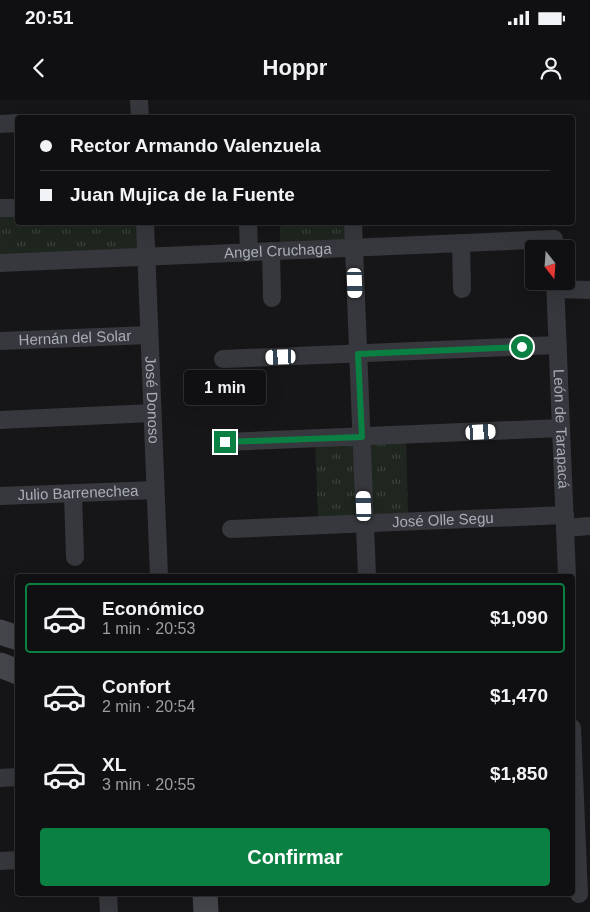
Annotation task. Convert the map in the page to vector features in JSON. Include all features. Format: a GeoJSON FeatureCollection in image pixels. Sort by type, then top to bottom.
{"type":"FeatureCollection","features":[{"type":"Feature","properties":{"kind":"street"},"geometry":{"type":"LineString","coordinates":[[140,100],[140,115]]}},
{"type":"Feature","properties":{"kind":"street"},"geometry":{"type":"LineString","coordinates":[[0,124],[15,123]]}},
{"type":"Feature","properties":{"kind":"street"},"geometry":{"type":"LineString","coordinates":[[0,208],[15,208]]}},
{"type":"Feature","properties":{"kind":"street","name":"José Donoso"},"geometry":{"type":"LineString","coordinates":[[144,225],[159,574]]}},
{"type":"Feature","properties":{"kind":"street"},"geometry":{"type":"LineString","coordinates":[[248,225],[249,252]]}},
{"type":"Feature","properties":{"kind":"street"},"geometry":{"type":"LineString","coordinates":[[353,225],[367,574]]}},
{"type":"Feature","properties":{"kind":"street"},"geometry":{"type":"LineString","coordinates":[[461,243],[462,288]]}},
{"type":"Feature","properties":{"kind":"street","name":"Angel Cruchaga"},"geometry":{"type":"LineString","coordinates":[[0,262],[461,243],[525,244]]}},
{"type":"Feature","properties":{"kind":"street"},"geometry":{"type":"LineString","coordinates":[[271,251],[272,298]]}},
{"type":"Feature","properties":{"kind":"street"},"geometry":{"type":"LineString","coordinates":[[575,288],[590,290]]}},
{"type":"Feature","properties":{"kind":"street","name":"León de Tarapacá"},"geometry":{"type":"LineString","coordinates":[[556,290],[567,574]]}},
{"type":"Feature","properties":{"kind":"street","name":"Hernán del Solar"},"geometry":{"type":"LineString","coordinates":[[0,341],[149,335]]}},
{"type":"Feature","properties":{"kind":"street"},"geometry":{"type":"LineString","coordinates":[[223,359],[558,345]]}},
{"type":"Feature","properties":{"kind":"street"},"geometry":{"type":"LineString","coordinates":[[0,420],[152,413]]}},
{"type":"Feature","properties":{"kind":"street"},"geometry":{"type":"LineString","coordinates":[[225,442],[561,428]]}},
{"type":"Feature","properties":{"kind":"street","name":"Julio Barrenechea"},"geometry":{"type":"LineString","coordinates":[[0,496],[155,490]]}},
{"type":"Feature","properties":{"kind":"street"},"geometry":{"type":"LineString","coordinates":[[73,494],[75,558]]}},
{"type":"Feature","properties":{"kind":"street","name":"José Olle Segu"},"geometry":{"type":"LineString","coordinates":[[231,529],[365,524],[565,521],[590,526]]}},
{"type":"Feature","properties":{"kind":"street"},"geometry":{"type":"LineString","coordinates":[[0,632],[15,637]]}},
{"type":"Feature","properties":{"kind":"street"},"geometry":{"type":"LineString","coordinates":[[0,665],[15,671]]}},
{"type":"Feature","properties":{"kind":"street"},"geometry":{"type":"LineString","coordinates":[[575,736],[582,756],[584,854],[579,894]]}},
{"type":"Feature","properties":{"kind":"street"},"geometry":{"type":"LineString","coordinates":[[0,778],[15,777]]}},
{"type":"Feature","properties":{"kind":"street"},"geometry":{"type":"LineString","coordinates":[[0,861],[15,860]]}},
{"type":"Feature","properties":{"kind":"street"},"geometry":{"type":"LineString","coordinates":[[108,896],[109,912]]}},
{"type":"Feature","properties":{"kind":"street"},"geometry":{"type":"LineString","coordinates":[[205,896],[206,912]]}},
{"type":"Feature","properties":{"kind":"green space"},"geometry":{"type":"Polygon","coordinates":[[[15,214],[15,225],[138,225],[138,251],[0,255],[0,215],[15,214]]]}},
{"type":"Feature","properties":{"kind":"green space"},"geometry":{"type":"Polygon","coordinates":[[[280,225],[354,225],[354,243],[280,244],[280,225]]]}},
{"type":"Feature","properties":{"kind":"green space"},"geometry":{"type":"Polygon","coordinates":[[[406,436],[408,514],[318,517],[315,439],[406,436]]]}},
{"type":"Feature","properties":{"kind":"route"},"geometry":{"type":"LineString","coordinates":[[225,442],[362,437],[358,354],[522,347]]}}]}
